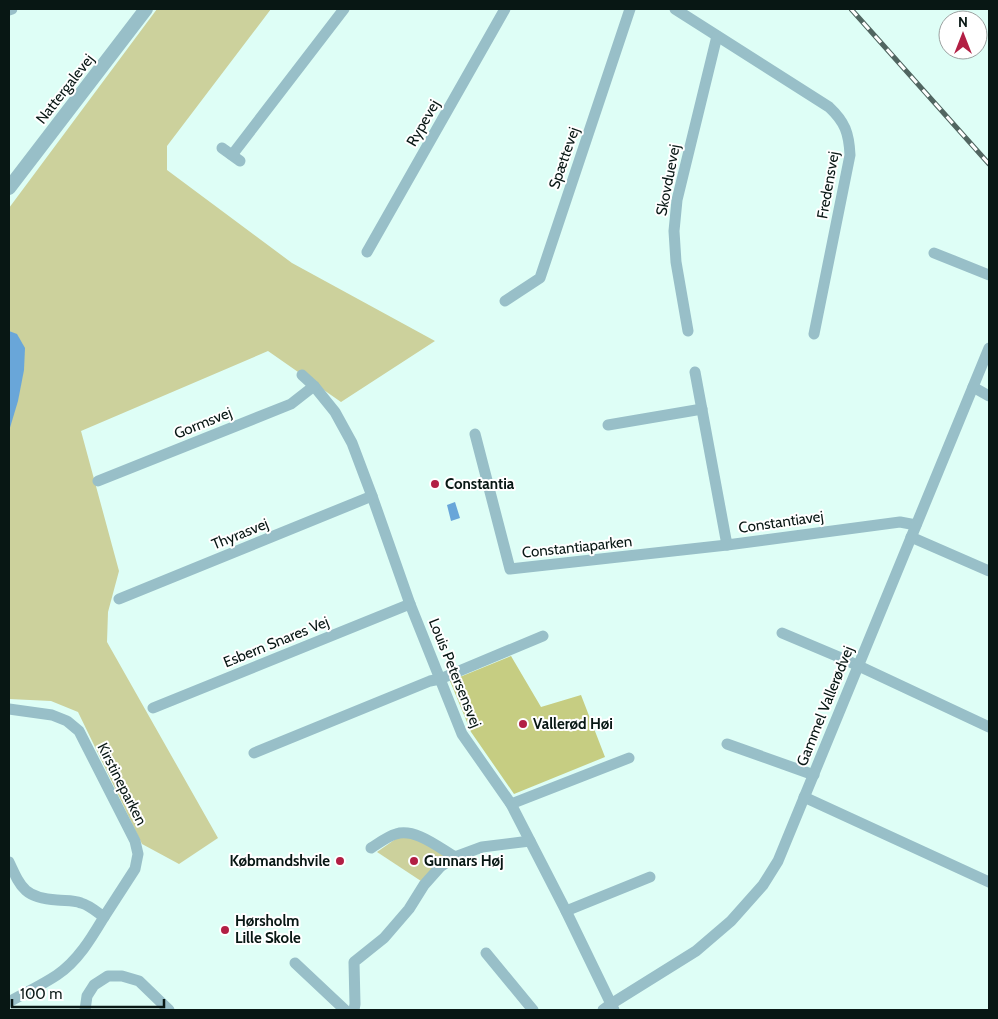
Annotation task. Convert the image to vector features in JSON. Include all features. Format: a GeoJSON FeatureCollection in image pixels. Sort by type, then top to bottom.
{"type":"FeatureCollection","features":[{"type":"Feature","properties":{"kind":"street","name":"Nattergalevej"},"geometry":{"type":"LineString","coordinates":[[9,188],[145,9]]}},
{"type":"Feature","properties":{"kind":"street"},"geometry":{"type":"LineString","coordinates":[[222,148],[236,158],[344,9]]}},
{"type":"Feature","properties":{"kind":"street","name":"Rypevej"},"geometry":{"type":"LineString","coordinates":[[367,252],[505,9]]}},
{"type":"Feature","properties":{"kind":"street","name":"Spættevej"},"geometry":{"type":"LineString","coordinates":[[505,301],[540,278],[630,9]]}},
{"type":"Feature","properties":{"kind":"street","name":"Fredensvej"},"geometry":{"type":"LineString","coordinates":[[677,9],[829,107],[846,128],[850,154],[814,334]]}},
{"type":"Feature","properties":{"kind":"street","name":"Skovduevej"},"geometry":{"type":"LineString","coordinates":[[688,331],[676,262],[674,231],[677,200],[717,36]]}},
{"type":"Feature","properties":{"kind":"street"},"geometry":{"type":"LineString","coordinates":[[934,253],[989,275]]}},
{"type":"Feature","properties":{"kind":"street","name":"Gammel Vallerødvej"},"geometry":{"type":"LineString","coordinates":[[609,1008],[696,951],[731,921],[763,885],[778,861],[989,348]]}},
{"type":"Feature","properties":{"kind":"street","name":"Constantiavej"},"geometry":{"type":"LineString","coordinates":[[695,372],[727,545],[900,522],[916,525]]}},
{"type":"Feature","properties":{"kind":"street","name":"Louis Petersensvej"},"geometry":{"type":"LineString","coordinates":[[302,375],[314,386],[335,412],[352,443],[410,604],[462,734],[511,804],[566,911],[609,1008]]}},
{"type":"Feature","properties":{"kind":"street","name":"Gormsvej"},"geometry":{"type":"LineString","coordinates":[[98,481],[291,404],[314,386]]}},
{"type":"Feature","properties":{"kind":"street"},"geometry":{"type":"LineString","coordinates":[[973,387],[989,396]]}},
{"type":"Feature","properties":{"kind":"street"},"geometry":{"type":"LineString","coordinates":[[608,426],[702,409]]}},
{"type":"Feature","properties":{"kind":"street","name":"Constantiaparken"},"geometry":{"type":"LineString","coordinates":[[475,434],[510,569],[727,545]]}},
{"type":"Feature","properties":{"kind":"street","name":"Thyrasvej"},"geometry":{"type":"LineString","coordinates":[[119,599],[372,496]]}},
{"type":"Feature","properties":{"kind":"street"},"geometry":{"type":"LineString","coordinates":[[911,538],[989,571]]}},
{"type":"Feature","properties":{"kind":"street","name":"Esbern Snares Vej"},"geometry":{"type":"LineString","coordinates":[[153,708],[410,604]]}},
{"type":"Feature","properties":{"kind":"street"},"geometry":{"type":"LineString","coordinates":[[782,633],[989,727]]}},
{"type":"Feature","properties":{"kind":"street"},"geometry":{"type":"LineString","coordinates":[[254,753],[543,636]]}},
{"type":"Feature","properties":{"kind":"street","name":"Kirstineparken"},"geometry":{"type":"LineString","coordinates":[[9,709],[52,715],[67,721],[79,731],[135,841],[138,854],[135,869],[91,938],[72,963],[58,974],[9,1002]]}},
{"type":"Feature","properties":{"kind":"street"},"geometry":{"type":"LineString","coordinates":[[727,744],[814,775]]}},
{"type":"Feature","properties":{"kind":"street"},"geometry":{"type":"LineString","coordinates":[[511,804],[629,758]]}},
{"type":"Feature","properties":{"kind":"street"},"geometry":{"type":"LineString","coordinates":[[804,797],[989,882]]}},
{"type":"Feature","properties":{"kind":"street"},"geometry":{"type":"LineString","coordinates":[[371,848],[395,834],[416,834],[454,857]]}},
{"type":"Feature","properties":{"kind":"street"},"geometry":{"type":"LineString","coordinates":[[354,1010],[354,962],[384,938],[409,909],[424,884],[440,867],[454,857],[482,847],[530,841]]}},
{"type":"Feature","properties":{"kind":"street"},"geometry":{"type":"LineString","coordinates":[[9,862],[20,886],[35,897],[79,902],[104,917]]}},
{"type":"Feature","properties":{"kind":"street"},"geometry":{"type":"LineString","coordinates":[[566,911],[650,877]]}},
{"type":"Feature","properties":{"kind":"street"},"geometry":{"type":"LineString","coordinates":[[486,953],[533,1010]]}},
{"type":"Feature","properties":{"kind":"street"},"geometry":{"type":"LineString","coordinates":[[295,963],[345,1010]]}},
{"type":"Feature","properties":{"kind":"street"},"geometry":{"type":"LineString","coordinates":[[85,1010],[87,996],[94,985],[108,976],[122,976],[139,981],[169,1010]]}},
{"type":"Feature","properties":{"kind":"green space"},"geometry":{"type":"Polygon","coordinates":[[[157,9],[271,9],[167,146],[167,170],[292,263],[435,341],[341,402],[268,351],[81,431],[119,571],[108,612],[107,642],[218,838],[179,864],[142,844],[78,712],[51,701],[9,699],[9,208],[157,9]]]}},
{"type":"Feature","properties":{"kind":"green space"},"geometry":{"type":"Polygon","coordinates":[[[511,656],[541,707],[581,695],[605,757],[514,794],[471,732],[450,681],[511,656]]]}},
{"type":"Feature","properties":{"kind":"green space"},"geometry":{"type":"Polygon","coordinates":[[[397,838],[415,838],[446,856],[421,881],[377,852],[397,838]]]}},
{"type":"Feature","properties":{"kind":"water"},"geometry":{"type":"Polygon","coordinates":[[[9,331],[17,334],[25,348],[24,370],[18,401],[9,431],[9,331]]]}},
{"type":"Feature","properties":{"kind":"water"},"geometry":{"type":"Polygon","coordinates":[[[455,502],[460,518],[451,521],[447,505],[455,502]]]}},
{"type":"Feature","properties":{"kind":"railway"},"geometry":{"type":"LineString","coordinates":[[851,9],[989,164]]}},
{"type":"Feature","properties":{"kind":"place","name":"Constantia"},"geometry":{"type":"Point","coordinates":[435,484]}},
{"type":"Feature","properties":{"kind":"place","name":"Vallerød Høi"},"geometry":{"type":"Point","coordinates":[523,724]}},
{"type":"Feature","properties":{"kind":"place","name":"Købmandshvile"},"geometry":{"type":"Point","coordinates":[340,861]}},
{"type":"Feature","properties":{"kind":"place","name":"Gunnars Høj"},"geometry":{"type":"Point","coordinates":[414,861]}},
{"type":"Feature","properties":{"kind":"place","name":"Hørsholm Lille Skole"},"geometry":{"type":"Point","coordinates":[225,930]}}]}
